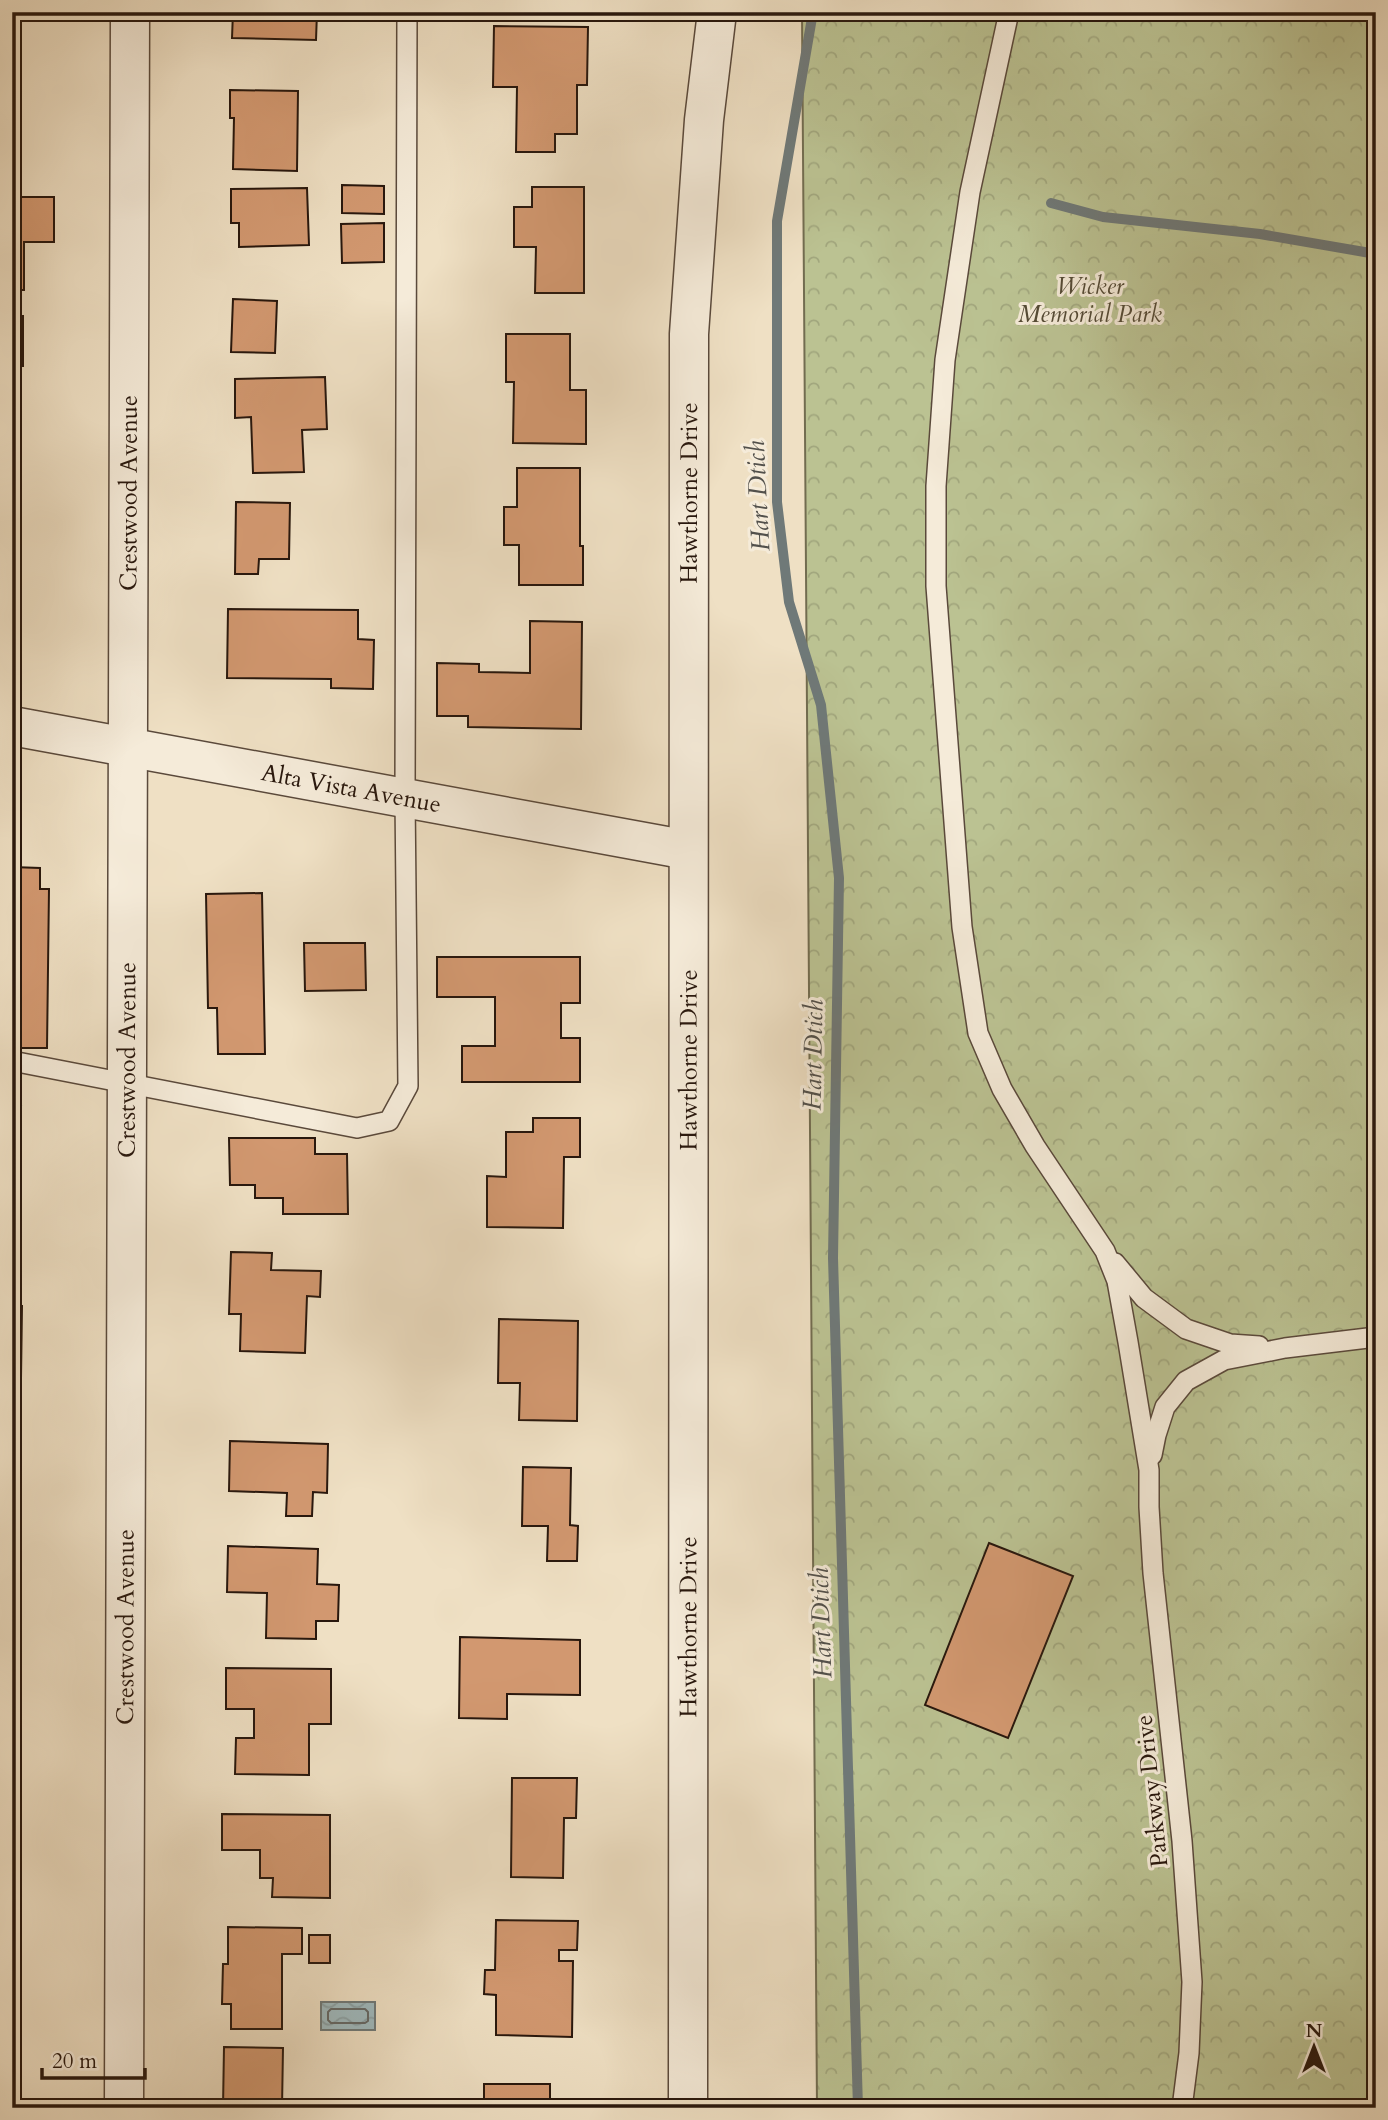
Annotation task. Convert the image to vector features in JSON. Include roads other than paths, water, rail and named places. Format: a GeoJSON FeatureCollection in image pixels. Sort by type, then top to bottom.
{"type":"FeatureCollection","features":[{"type":"Feature","properties":{"kind":"street","name":"Crestwood Avenue"},"geometry":{"type":"LineString","coordinates":[[124,2108],[131,12]]}},
{"type":"Feature","properties":{"kind":"street","name":"Hawthorne Drive"},"geometry":{"type":"LineString","coordinates":[[688,2108],[689,334],[704,120],[717,12]]}},
{"type":"Feature","properties":{"kind":"street","name":"Alta Vista Avenue"},"geometry":{"type":"LineString","coordinates":[[12,726],[688,850]]}},
{"type":"Feature","properties":{"kind":"lane"},"geometry":{"type":"LineString","coordinates":[[12,1061],[357,1128],[389,1121],[408,1086],[405,797],[407,12]]}},
{"type":"Feature","properties":{"kind":"lane"},"geometry":{"type":"LineString","coordinates":[[1009,12],[970,192],[945,360],[936,485],[936,586],[962,927],[978,1032],[1002,1089],[1035,1146],[1105,1251],[1144,1298],[1186,1329],[1230,1344],[1285,1348]]}},
{"type":"Feature","properties":{"kind":"lane"},"geometry":{"type":"LineString","coordinates":[[1105,1251],[1117,1280],[1149,1470]]}},
{"type":"Feature","properties":{"kind":"lane"},"geometry":{"type":"LineString","coordinates":[[1149,1470],[1156,1435],[1166,1407],[1186,1381],[1224,1360],[1285,1348],[1376,1337]]}},
{"type":"Feature","properties":{"kind":"lane","name":"Parkway Drive"},"geometry":{"type":"LineString","coordinates":[[1149,1470],[1153,1573],[1182,1841],[1192,1982],[1189,2053],[1182,2108]]}},
{"type":"Feature","properties":{"kind":"water"},"geometry":{"type":"Polygon","coordinates":[[[321,2002],[375,2002],[375,2030],[321,2030],[321,2002]]]}},
{"type":"Feature","properties":{"kind":"waterway","name":"Hart Dtich"},"geometry":{"type":"LineString","coordinates":[[813,12],[777,221],[777,502],[789,602],[821,705],[839,878],[833,1258],[858,2108]]}},
{"type":"Feature","properties":{"kind":"waterway"},"geometry":{"type":"LineString","coordinates":[[1051,203],[1103,217],[1260,234],[1376,254]]}},
{"type":"Feature","properties":{"kind":"park label","name":"Wicker Memorial Park"},"geometry":{"type":"Point","coordinates":[1090,300]}}]}
